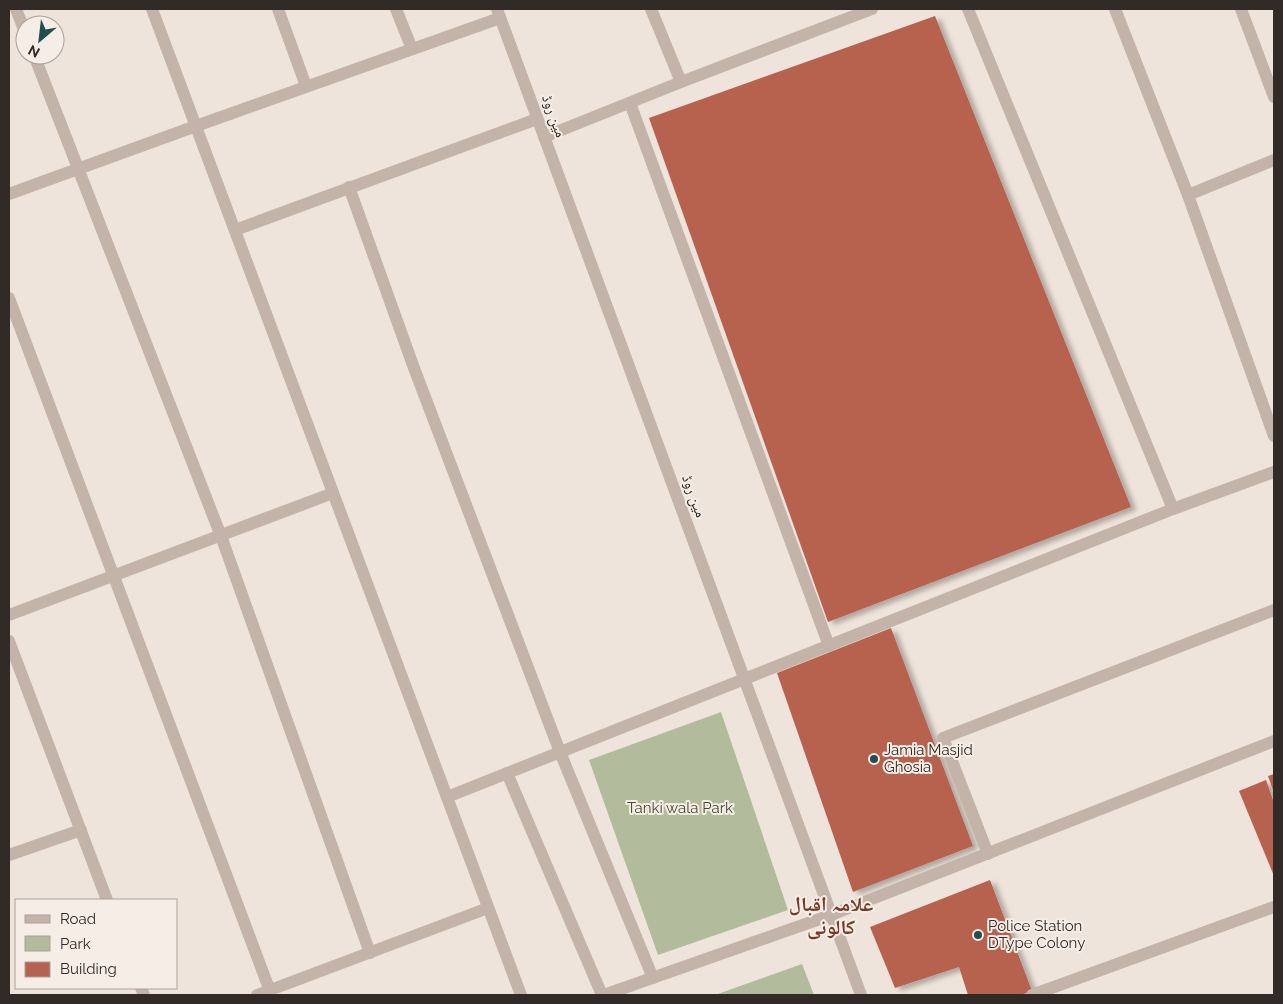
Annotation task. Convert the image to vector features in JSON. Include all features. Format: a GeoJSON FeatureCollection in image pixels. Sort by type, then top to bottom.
{"type":"FeatureCollection","features":[{"type":"Feature","properties":{"kind":"street"},"geometry":{"type":"LineString","coordinates":[[152,9],[521,995]]}},
{"type":"Feature","properties":{"kind":"street"},"geometry":{"type":"LineString","coordinates":[[278,9],[306,86]]}},
{"type":"Feature","properties":{"kind":"street"},"geometry":{"type":"LineString","coordinates":[[396,9],[412,49]]}},
{"type":"Feature","properties":{"kind":"street"},"geometry":{"type":"LineString","coordinates":[[652,9],[680,82]]}},
{"type":"Feature","properties":{"kind":"street"},"geometry":{"type":"LineString","coordinates":[[544,137],[680,82],[872,9]]}},
{"type":"Feature","properties":{"kind":"street"},"geometry":{"type":"LineString","coordinates":[[968,9],[1173,509]]}},
{"type":"Feature","properties":{"kind":"street"},"geometry":{"type":"LineString","coordinates":[[1115,9],[1188,195],[1274,436]]}},
{"type":"Feature","properties":{"kind":"street"},"geometry":{"type":"LineString","coordinates":[[1241,9],[1274,97]]}},
{"type":"Feature","properties":{"kind":"street"},"geometry":{"type":"LineString","coordinates":[[9,194],[412,49],[498,13]]}},
{"type":"Feature","properties":{"kind":"street","name":"مین روڈ"},"geometry":{"type":"LineString","coordinates":[[498,13],[861,995]]}},
{"type":"Feature","properties":{"kind":"street"},"geometry":{"type":"LineString","coordinates":[[38,65],[220,536],[370,953]]}},
{"type":"Feature","properties":{"kind":"street"},"geometry":{"type":"LineString","coordinates":[[630,102],[829,646]]}},
{"type":"Feature","properties":{"kind":"street"},"geometry":{"type":"LineString","coordinates":[[235,230],[538,119]]}},
{"type":"Feature","properties":{"kind":"street"},"geometry":{"type":"LineString","coordinates":[[1188,195],[1274,160]]}},
{"type":"Feature","properties":{"kind":"street"},"geometry":{"type":"LineString","coordinates":[[349,187],[414,368],[560,752],[653,978]]}},
{"type":"Feature","properties":{"kind":"street"},"geometry":{"type":"LineString","coordinates":[[9,298],[270,990]]}},
{"type":"Feature","properties":{"kind":"street"},"geometry":{"type":"LineString","coordinates":[[447,797],[1173,509],[1274,472]]}},
{"type":"Feature","properties":{"kind":"street"},"geometry":{"type":"LineString","coordinates":[[9,616],[333,493]]}},
{"type":"Feature","properties":{"kind":"street"},"geometry":{"type":"LineString","coordinates":[[988,854],[943,738],[1274,610]]}},
{"type":"Feature","properties":{"kind":"street"},"geometry":{"type":"LineString","coordinates":[[9,641],[107,899]]}},
{"type":"Feature","properties":{"kind":"street"},"geometry":{"type":"LineString","coordinates":[[507,773],[603,995],[831,916],[1274,741]]}},
{"type":"Feature","properties":{"kind":"street"},"geometry":{"type":"LineString","coordinates":[[9,855],[81,830]]}},
{"type":"Feature","properties":{"kind":"street"},"geometry":{"type":"LineString","coordinates":[[1032,995],[1274,907]]}},
{"type":"Feature","properties":{"kind":"street"},"geometry":{"type":"LineString","coordinates":[[257,995],[488,908]]}},
{"type":"Feature","properties":{"kind":"green space","name":"Tanki wala Park"},"geometry":{"type":"Polygon","coordinates":[[[721,712],[788,910],[658,955],[589,760],[721,712]]]}},
{"type":"Feature","properties":{"kind":"green space"},"geometry":{"type":"Polygon","coordinates":[[[802,964],[814,995],[715,995],[802,964]]]}},
{"type":"Feature","properties":{"kind":"building"},"geometry":{"type":"Polygon","coordinates":[[[935,16],[1131,507],[828,622],[649,118],[935,16]]]}},
{"type":"Feature","properties":{"kind":"building","name":"Jamia Masjid Ghosia"},"geometry":{"type":"Polygon","coordinates":[[[891,628],[973,846],[853,892],[777,673],[891,628]]]}},
{"type":"Feature","properties":{"kind":"building"},"geometry":{"type":"Polygon","coordinates":[[[1274,774],[1274,793],[1268,776],[1274,774]]]}},
{"type":"Feature","properties":{"kind":"building"},"geometry":{"type":"Polygon","coordinates":[[[1266,780],[1274,803],[1274,876],[1239,791],[1266,780]]]}},
{"type":"Feature","properties":{"kind":"building"},"geometry":{"type":"Polygon","coordinates":[[[990,880],[1032,991],[1020,995],[968,995],[959,967],[895,988],[870,927],[990,880]]]}},
{"type":"Feature","properties":{"kind":"place","name":"Jamia Masjid Ghosia"},"geometry":{"type":"Point","coordinates":[874,759]}},
{"type":"Feature","properties":{"kind":"place","name":"Police Station DType Colony"},"geometry":{"type":"Point","coordinates":[978,935]}},
{"type":"Feature","properties":{"kind":"district","name":"علامہ اقبال کالونی"},"geometry":{"type":"Point","coordinates":[831,916]}}]}
